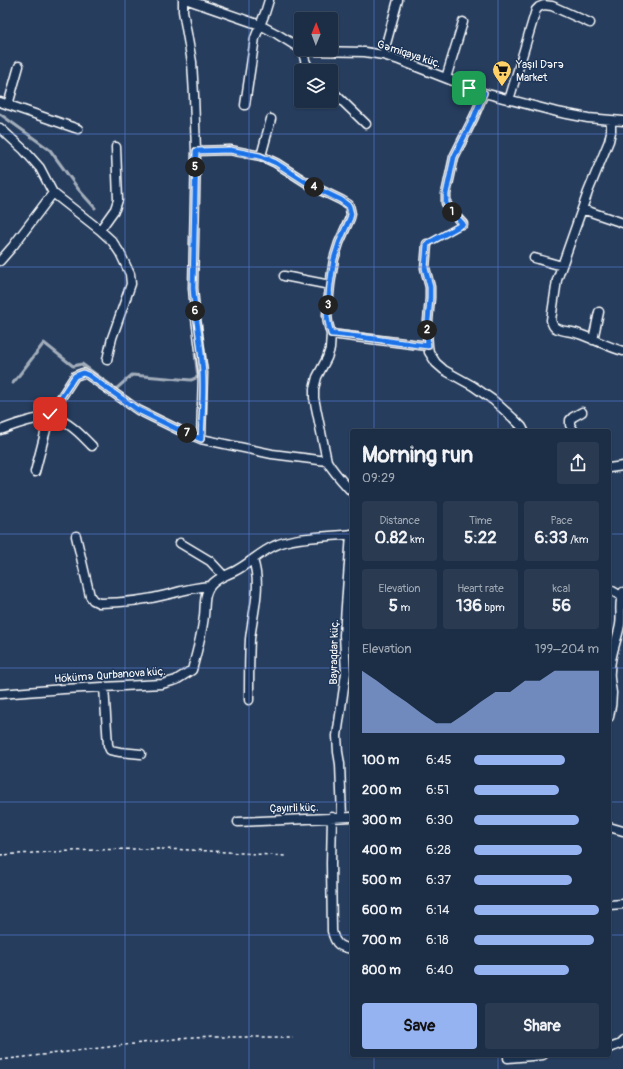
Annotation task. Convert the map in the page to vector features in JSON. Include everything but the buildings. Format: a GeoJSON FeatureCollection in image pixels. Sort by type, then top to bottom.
{"type":"FeatureCollection","features":[{"type":"Feature","properties":{"kind":"street"},"geometry":{"type":"LineString","coordinates":[[183,0],[183,11],[192,62],[194,95],[196,151],[193,288],[203,373],[201,439]]}},
{"type":"Feature","properties":{"kind":"street","name":"Gəmiqaya küç."},"geometry":{"type":"LineString","coordinates":[[188,0],[260,26],[294,44]]}},
{"type":"Feature","properties":{"kind":"street"},"geometry":{"type":"LineString","coordinates":[[245,105],[254,38],[269,0]]}},
{"type":"Feature","properties":{"kind":"street"},"geometry":{"type":"LineString","coordinates":[[383,55],[398,0]]}},
{"type":"Feature","properties":{"kind":"street"},"geometry":{"type":"LineString","coordinates":[[509,100],[538,7],[552,3],[590,23]]}},
{"type":"Feature","properties":{"kind":"street"},"geometry":{"type":"LineString","coordinates":[[446,78],[463,22]]}},
{"type":"Feature","properties":{"kind":"street","name":"Gəmiqaya küç."},"geometry":{"type":"LineString","coordinates":[[338,51],[365,52],[383,55],[484,93],[509,100],[556,112],[588,118],[623,121]]}},
{"type":"Feature","properties":{"kind":"street"},"geometry":{"type":"LineString","coordinates":[[8,105],[18,66]]}},
{"type":"Feature","properties":{"kind":"street"},"geometry":{"type":"LineString","coordinates":[[463,224],[450,210],[446,203],[446,194],[454,157],[484,93]]}},
{"type":"Feature","properties":{"kind":"street"},"geometry":{"type":"LineString","coordinates":[[338,97],[366,124]]}},
{"type":"Feature","properties":{"kind":"street"},"geometry":{"type":"LineString","coordinates":[[0,102],[78,129]]}},
{"type":"Feature","properties":{"kind":"street"},"geometry":{"type":"LineString","coordinates":[[260,156],[271,119]]}},
{"type":"Feature","properties":{"kind":"street"},"geometry":{"type":"LineString","coordinates":[[611,121],[609,141],[582,209],[557,280],[551,320],[552,325],[557,329],[572,332],[614,349],[623,351]]}},
{"type":"Feature","properties":{"kind":"street"},"geometry":{"type":"LineString","coordinates":[[0,128],[24,150],[40,168],[53,193],[112,241],[120,253],[130,274],[131,284],[112,338],[107,360]]}},
{"type":"Feature","properties":{"kind":"street"},"geometry":{"type":"LineString","coordinates":[[100,230],[115,209],[118,200],[116,147]]}},
{"type":"Feature","properties":{"kind":"street"},"geometry":{"type":"LineString","coordinates":[[196,151],[230,150],[260,156],[276,163],[312,186],[341,200],[349,206],[351,214],[334,259],[330,285],[327,315],[331,334],[330,349],[317,377],[314,389],[314,398],[327,461],[338,477],[350,490]]}},
{"type":"Feature","properties":{"kind":"street"},"geometry":{"type":"LineString","coordinates":[[0,261],[14,246],[53,193]]}},
{"type":"Feature","properties":{"kind":"street"},"geometry":{"type":"LineString","coordinates":[[582,209],[623,223]]}},
{"type":"Feature","properties":{"kind":"street"},"geometry":{"type":"LineString","coordinates":[[427,244],[425,268],[430,287],[427,332],[430,352],[436,363],[444,370],[473,386],[493,400],[523,429]]}},
{"type":"Feature","properties":{"kind":"street"},"geometry":{"type":"LineString","coordinates":[[534,258],[562,266]]}},
{"type":"Feature","properties":{"kind":"street"},"geometry":{"type":"LineString","coordinates":[[284,276],[330,285]]}},
{"type":"Feature","properties":{"kind":"street"},"geometry":{"type":"LineString","coordinates":[[593,340],[599,312]]}},
{"type":"Feature","properties":{"kind":"street"},"geometry":{"type":"LineString","coordinates":[[331,334],[428,346]]}},
{"type":"Feature","properties":{"kind":"street"},"geometry":{"type":"LineString","coordinates":[[35,472],[48,418],[75,376],[83,373],[138,410],[163,423],[201,439],[272,454],[327,461]]}},
{"type":"Feature","properties":{"kind":"street"},"geometry":{"type":"LineString","coordinates":[[573,429],[570,425],[570,420],[582,412]]}},
{"type":"Feature","properties":{"kind":"street"},"geometry":{"type":"LineString","coordinates":[[0,430],[30,421],[48,418],[60,420],[69,425],[92,446]]}},
{"type":"Feature","properties":{"kind":"street"},"geometry":{"type":"LineString","coordinates":[[611,468],[623,466]]}},
{"type":"Feature","properties":{"kind":"street"},"geometry":{"type":"LineString","coordinates":[[76,536],[90,596],[93,600],[99,603],[141,599],[169,594],[198,586],[210,586],[214,582],[237,570],[275,545],[298,540],[350,534]]}},
{"type":"Feature","properties":{"kind":"street"},"geometry":{"type":"LineString","coordinates":[[180,543],[210,561],[224,576]]}},
{"type":"Feature","properties":{"kind":"street","name":"Bayraqdar küç."},"geometry":{"type":"LineString","coordinates":[[342,817],[340,764],[337,736],[346,673],[344,635],[350,548]]}},
{"type":"Feature","properties":{"kind":"street"},"geometry":{"type":"LineString","coordinates":[[249,700],[250,639],[257,586],[256,569],[253,560]]}},
{"type":"Feature","properties":{"kind":"street","name":"Hökümə Qurbanova küç."},"geometry":{"type":"LineString","coordinates":[[0,694],[162,684],[176,680],[192,670],[203,624],[207,592],[210,586]]}},
{"type":"Feature","properties":{"kind":"street"},"geometry":{"type":"LineString","coordinates":[[611,590],[622,594],[620,602],[620,624],[611,660]]}},
{"type":"Feature","properties":{"kind":"street"},"geometry":{"type":"LineString","coordinates":[[611,684],[611,708]]}},
{"type":"Feature","properties":{"kind":"street"},"geometry":{"type":"LineString","coordinates":[[104,687],[108,745],[110,750],[141,754]]}},
{"type":"Feature","properties":{"kind":"street","name":"Çayırli küç."},"geometry":{"type":"LineString","coordinates":[[238,822],[350,817]]}},
{"type":"Feature","properties":{"kind":"street"},"geometry":{"type":"LineString","coordinates":[[332,818],[332,931],[334,940],[338,944],[350,948]]}},
{"type":"Feature","properties":{"kind":"street"},"geometry":{"type":"LineString","coordinates":[[611,828],[623,831]]}},
{"type":"Feature","properties":{"kind":"street"},"geometry":{"type":"LineString","coordinates":[[611,905],[623,904]]}},
{"type":"Feature","properties":{"kind":"street"},"geometry":{"type":"LineString","coordinates":[[611,1047],[620,1044],[623,1041]]}},
{"type":"Feature","properties":{"kind":"street"},"geometry":{"type":"LineString","coordinates":[[508,1058],[520,1057]]}},
{"type":"Feature","properties":{"kind":"path"},"geometry":{"type":"LineString","coordinates":[[427,244],[463,224]]}},
{"type":"Feature","properties":{"kind":"path"},"geometry":{"type":"LineString","coordinates":[[0,855],[83,850],[150,849],[285,856]]}},
{"type":"Feature","properties":{"kind":"path"},"geometry":{"type":"LineString","coordinates":[[0,1060],[175,1038],[293,1037]]}},
{"type":"Feature","properties":{"kind":"waterway"},"geometry":{"type":"LineString","coordinates":[[0,114],[50,150],[79,190],[95,208]]}},
{"type":"Feature","properties":{"kind":"waterway"},"geometry":{"type":"LineString","coordinates":[[13,383],[44,343],[73,366],[82,364],[116,389],[132,375],[191,380],[198,377],[195,353]]}},
{"type":"Feature","properties":{"kind":"place","name":"Yaşıl Dərə Market"},"geometry":{"type":"Point","coordinates":[502,87]}},
{"type":"Feature","properties":{"kind":"route"},"geometry":{"type":"LineString","coordinates":[[50,414],[75,376],[83,373],[138,410],[201,439],[203,373],[193,288],[196,151],[230,150],[260,156],[276,163],[312,186],[341,200],[349,206],[351,209],[351,214],[334,259],[330,285],[327,315],[331,334],[428,346],[427,332],[430,287],[425,268],[427,244],[463,224],[450,210],[446,203],[446,194],[454,157],[484,93],[469,88]]}}]}
